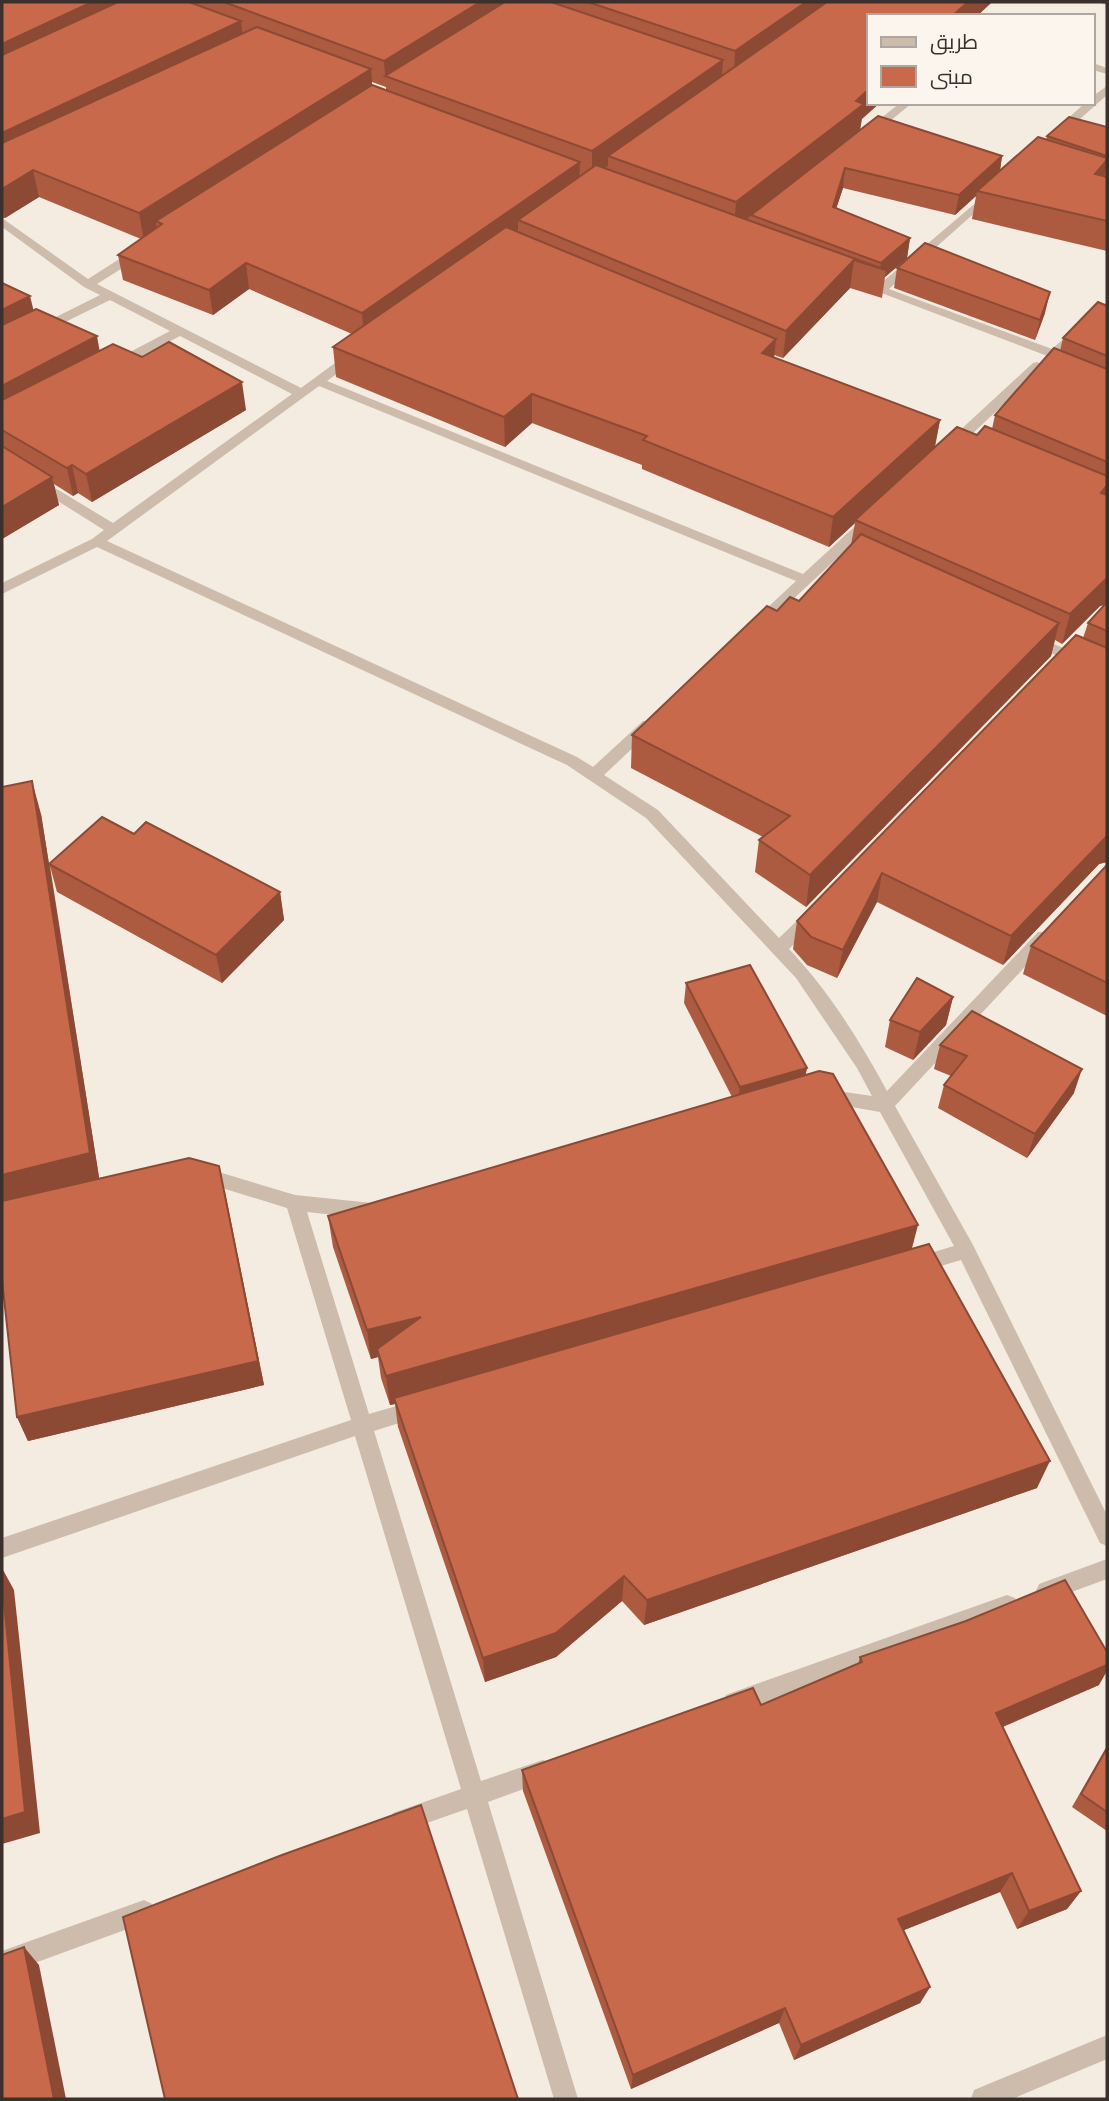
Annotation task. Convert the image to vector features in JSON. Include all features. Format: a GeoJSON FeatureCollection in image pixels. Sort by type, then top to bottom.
{"type":"FeatureCollection","features":[{"type":"Feature","properties":{"kind":"street"},"geometry":{"type":"LineString","coordinates":[[854,145],[904,105]]}},
{"type":"Feature","properties":{"kind":"street"},"geometry":{"type":"LineString","coordinates":[[1051,139],[1089,105]]}},
{"type":"Feature","properties":{"kind":"street"},"geometry":{"type":"LineString","coordinates":[[881,290],[1000,184]]}},
{"type":"Feature","properties":{"kind":"street"},"geometry":{"type":"LineString","coordinates":[[5,228],[88,284],[300,393]]}},
{"type":"Feature","properties":{"kind":"street"},"geometry":{"type":"LineString","coordinates":[[88,284],[147,246]]}},
{"type":"Feature","properties":{"kind":"street"},"geometry":{"type":"LineString","coordinates":[[845,277],[1054,354]]}},
{"type":"Feature","properties":{"kind":"street"},"geometry":{"type":"LineString","coordinates":[[2,349],[110,295]]}},
{"type":"Feature","properties":{"kind":"street"},"geometry":{"type":"LineString","coordinates":[[937,459],[1037,366],[1107,307]]}},
{"type":"Feature","properties":{"kind":"street"},"geometry":{"type":"LineString","coordinates":[[97,375],[180,331]]}},
{"type":"Feature","properties":{"kind":"street"},"geometry":{"type":"LineString","coordinates":[[2,589],[97,542],[361,350]]}},
{"type":"Feature","properties":{"kind":"street"},"geometry":{"type":"LineString","coordinates":[[1037,366],[1072,381]]}},
{"type":"Feature","properties":{"kind":"street"},"geometry":{"type":"LineString","coordinates":[[317,381],[805,580]]}},
{"type":"Feature","properties":{"kind":"street"},"geometry":{"type":"LineString","coordinates":[[2,460],[114,530]]}},
{"type":"Feature","properties":{"kind":"street"},"geometry":{"type":"LineString","coordinates":[[745,636],[805,580],[843,554],[877,514]]}},
{"type":"Feature","properties":{"kind":"street"},"geometry":{"type":"LineString","coordinates":[[97,542],[572,761],[652,814],[802,973],[863,1063],[965,1251],[1107,1536]]}},
{"type":"Feature","properties":{"kind":"street"},"geometry":{"type":"LineString","coordinates":[[1015,631],[1107,673]]}},
{"type":"Feature","properties":{"kind":"street"},"geometry":{"type":"LineString","coordinates":[[594,775],[664,710]]}},
{"type":"Feature","properties":{"kind":"street"},"geometry":{"type":"LineString","coordinates":[[779,950],[817,910]]}},
{"type":"Feature","properties":{"kind":"street"},"geometry":{"type":"LineString","coordinates":[[886,1105],[1052,928]]}},
{"type":"Feature","properties":{"kind":"street"},"geometry":{"type":"LineString","coordinates":[[799,1098],[813,1094],[886,1105]]}},
{"type":"Feature","properties":{"kind":"street"},"geometry":{"type":"LineString","coordinates":[[189,1171],[295,1203],[397,1214]]}},
{"type":"Feature","properties":{"kind":"street"},"geometry":{"type":"LineString","coordinates":[[295,1203],[566,2099]]}},
{"type":"Feature","properties":{"kind":"street"},"geometry":{"type":"LineString","coordinates":[[898,1270],[965,1251]]}},
{"type":"Feature","properties":{"kind":"street"},"geometry":{"type":"LineString","coordinates":[[2,1548],[362,1425],[443,1402]]}},
{"type":"Feature","properties":{"kind":"street"},"geometry":{"type":"LineString","coordinates":[[712,1710],[1107,1569]]}},
{"type":"Feature","properties":{"kind":"street"},"geometry":{"type":"LineString","coordinates":[[382,1828],[566,1762]]}},
{"type":"Feature","properties":{"kind":"street"},"geometry":{"type":"LineString","coordinates":[[2,1963],[159,1907]]}},
{"type":"Feature","properties":{"kind":"street"},"geometry":{"type":"LineString","coordinates":[[983,2099],[1107,2047]]}},
{"type":"Feature","properties":{"kind":"building"},"geometry":{"type":"Polygon","coordinates":[[[2,2],[92,2],[2,44],[2,2]]]}},
{"type":"Feature","properties":{"kind":"building"},"geometry":{"type":"Polygon","coordinates":[[[118,2],[189,2],[241,21],[2,133],[2,55],[118,2]]]}},
{"type":"Feature","properties":{"kind":"building"},"geometry":{"type":"Polygon","coordinates":[[[224,2],[480,2],[384,61],[224,2]]]}},
{"type":"Feature","properties":{"kind":"building"},"geometry":{"type":"Polygon","coordinates":[[[505,2],[551,2],[723,60],[592,151],[385,76],[505,2]]]}},
{"type":"Feature","properties":{"kind":"building"},"geometry":{"type":"Polygon","coordinates":[[[588,2],[806,2],[735,51],[588,2]]]}},
{"type":"Feature","properties":{"kind":"building"},"geometry":{"type":"Polygon","coordinates":[[[827,2],[968,2],[954,14],[867,14],[867,91],[856,101],[864,104],[736,202],[608,156],[827,2]]]}},
{"type":"Feature","properties":{"kind":"building"},"geometry":{"type":"Polygon","coordinates":[[[257,27],[371,69],[139,213],[33,170],[2,189],[2,143],[257,27]]]}},
{"type":"Feature","properties":{"kind":"building"},"geometry":{"type":"Polygon","coordinates":[[[372,85],[580,162],[362,313],[246,263],[209,290],[118,255],[162,224],[156,221],[372,85]]]}},
{"type":"Feature","properties":{"kind":"building"},"geometry":{"type":"Polygon","coordinates":[[[878,116],[1002,156],[959,195],[845,168],[833,207],[910,238],[881,263],[751,215],[878,116]]]}},
{"type":"Feature","properties":{"kind":"building"},"geometry":{"type":"Polygon","coordinates":[[[1069,117],[1107,127],[1107,156],[1047,136],[1069,117]]]}},
{"type":"Feature","properties":{"kind":"building"},"geometry":{"type":"Polygon","coordinates":[[[1038,137],[1107,158],[1095,174],[1107,177],[1107,221],[977,191],[1038,137]]]}},
{"type":"Feature","properties":{"kind":"building"},"geometry":{"type":"Polygon","coordinates":[[[596,165],[886,270],[854,260],[786,331],[518,220],[596,165]]]}},
{"type":"Feature","properties":{"kind":"building"},"geometry":{"type":"Polygon","coordinates":[[[506,227],[776,339],[762,353],[940,420],[833,517],[643,440],[647,436],[532,394],[504,417],[333,347],[506,227]]]}},
{"type":"Feature","properties":{"kind":"building"},"geometry":{"type":"Polygon","coordinates":[[[925,243],[1050,292],[1040,320],[897,268],[925,243]]]}},
{"type":"Feature","properties":{"kind":"building"},"geometry":{"type":"Polygon","coordinates":[[[2,283],[30,296],[2,310],[2,283]]]}},
{"type":"Feature","properties":{"kind":"building"},"geometry":{"type":"Polygon","coordinates":[[[1098,302],[1107,306],[1107,356],[1063,338],[1098,302]]]}},
{"type":"Feature","properties":{"kind":"building"},"geometry":{"type":"Polygon","coordinates":[[[36,309],[97,336],[2,386],[2,325],[36,309]]]}},
{"type":"Feature","properties":{"kind":"building"},"geometry":{"type":"Polygon","coordinates":[[[169,342],[242,382],[86,474],[72,465],[67,468],[2,430],[2,400],[113,344],[142,357],[169,342]]]}},
{"type":"Feature","properties":{"kind":"building"},"geometry":{"type":"Polygon","coordinates":[[[1054,348],[1107,369],[1107,462],[995,415],[1054,348]]]}},
{"type":"Feature","properties":{"kind":"building"},"geometry":{"type":"Polygon","coordinates":[[[985,426],[1107,476],[1107,485],[1101,493],[1107,495],[1107,578],[1070,614],[855,520],[957,427],[977,435],[985,426]]]}},
{"type":"Feature","properties":{"kind":"building"},"geometry":{"type":"Polygon","coordinates":[[[2,446],[52,477],[2,507],[2,446]]]}},
{"type":"Feature","properties":{"kind":"building"},"geometry":{"type":"Polygon","coordinates":[[[861,534],[1059,623],[810,875],[759,840],[790,816],[632,735],[767,606],[777,611],[790,597],[799,601],[861,534]]]}},
{"type":"Feature","properties":{"kind":"building"},"geometry":{"type":"Polygon","coordinates":[[[1107,602],[1107,631],[1088,623],[1107,602]]]}},
{"type":"Feature","properties":{"kind":"building"},"geometry":{"type":"Polygon","coordinates":[[[1076,635],[1107,648],[1107,836],[1011,936],[882,873],[843,950],[811,937],[797,921],[1076,635]]]}},
{"type":"Feature","properties":{"kind":"building"},"geometry":{"type":"Polygon","coordinates":[[[32,781],[90,1153],[2,1175],[2,787],[32,781]]]}},
{"type":"Feature","properties":{"kind":"building"},"geometry":{"type":"Polygon","coordinates":[[[102,817],[134,834],[146,822],[280,892],[216,955],[49,864],[102,817]]]}},
{"type":"Feature","properties":{"kind":"building"},"geometry":{"type":"Polygon","coordinates":[[[1107,865],[1107,983],[1031,946],[1107,865]]]}},
{"type":"Feature","properties":{"kind":"building"},"geometry":{"type":"Polygon","coordinates":[[[750,965],[807,1068],[740,1087],[686,983],[750,965]]]}},
{"type":"Feature","properties":{"kind":"building"},"geometry":{"type":"Polygon","coordinates":[[[917,978],[953,997],[920,1032],[890,1020],[917,978]]]}},
{"type":"Feature","properties":{"kind":"building"},"geometry":{"type":"Polygon","coordinates":[[[972,1011],[1082,1069],[1035,1134],[944,1085],[967,1056],[940,1045],[972,1011]]]}},
{"type":"Feature","properties":{"kind":"building"},"geometry":{"type":"Polygon","coordinates":[[[819,1071],[833,1074],[918,1225],[386,1376],[377,1349],[421,1317],[367,1330],[328,1216],[819,1071]]]}},
{"type":"Feature","properties":{"kind":"building"},"geometry":{"type":"Polygon","coordinates":[[[189,1158],[219,1166],[258,1361],[17,1417],[2,1280],[2,1201],[189,1158]]]}},
{"type":"Feature","properties":{"kind":"building"},"geometry":{"type":"Polygon","coordinates":[[[929,1244],[1050,1461],[647,1600],[624,1576],[556,1633],[483,1658],[394,1398],[929,1244]]]}},
{"type":"Feature","properties":{"kind":"building"},"geometry":{"type":"Polygon","coordinates":[[[1065,1580],[1107,1652],[1107,1665],[996,1713],[1081,1891],[1029,1911],[1012,1873],[898,1919],[930,1987],[801,2045],[785,2008],[633,2075],[522,1770],[753,1688],[761,1705],[862,1662],[860,1657],[966,1621],[1065,1580]]]}},
{"type":"Feature","properties":{"kind":"building"},"geometry":{"type":"Polygon","coordinates":[[[2,1583],[25,1812],[2,1819],[2,1583]]]}},
{"type":"Feature","properties":{"kind":"building"},"geometry":{"type":"Polygon","coordinates":[[[1107,1748],[1107,1812],[1081,1794],[1107,1748]]]}},
{"type":"Feature","properties":{"kind":"building"},"geometry":{"type":"Polygon","coordinates":[[[421,1805],[518,2099],[165,2099],[123,1917],[421,1805]]]}},
{"type":"Feature","properties":{"kind":"building"},"geometry":{"type":"Polygon","coordinates":[[[24,1947],[54,2099],[2,2099],[2,1955],[24,1947]]]}}]}
